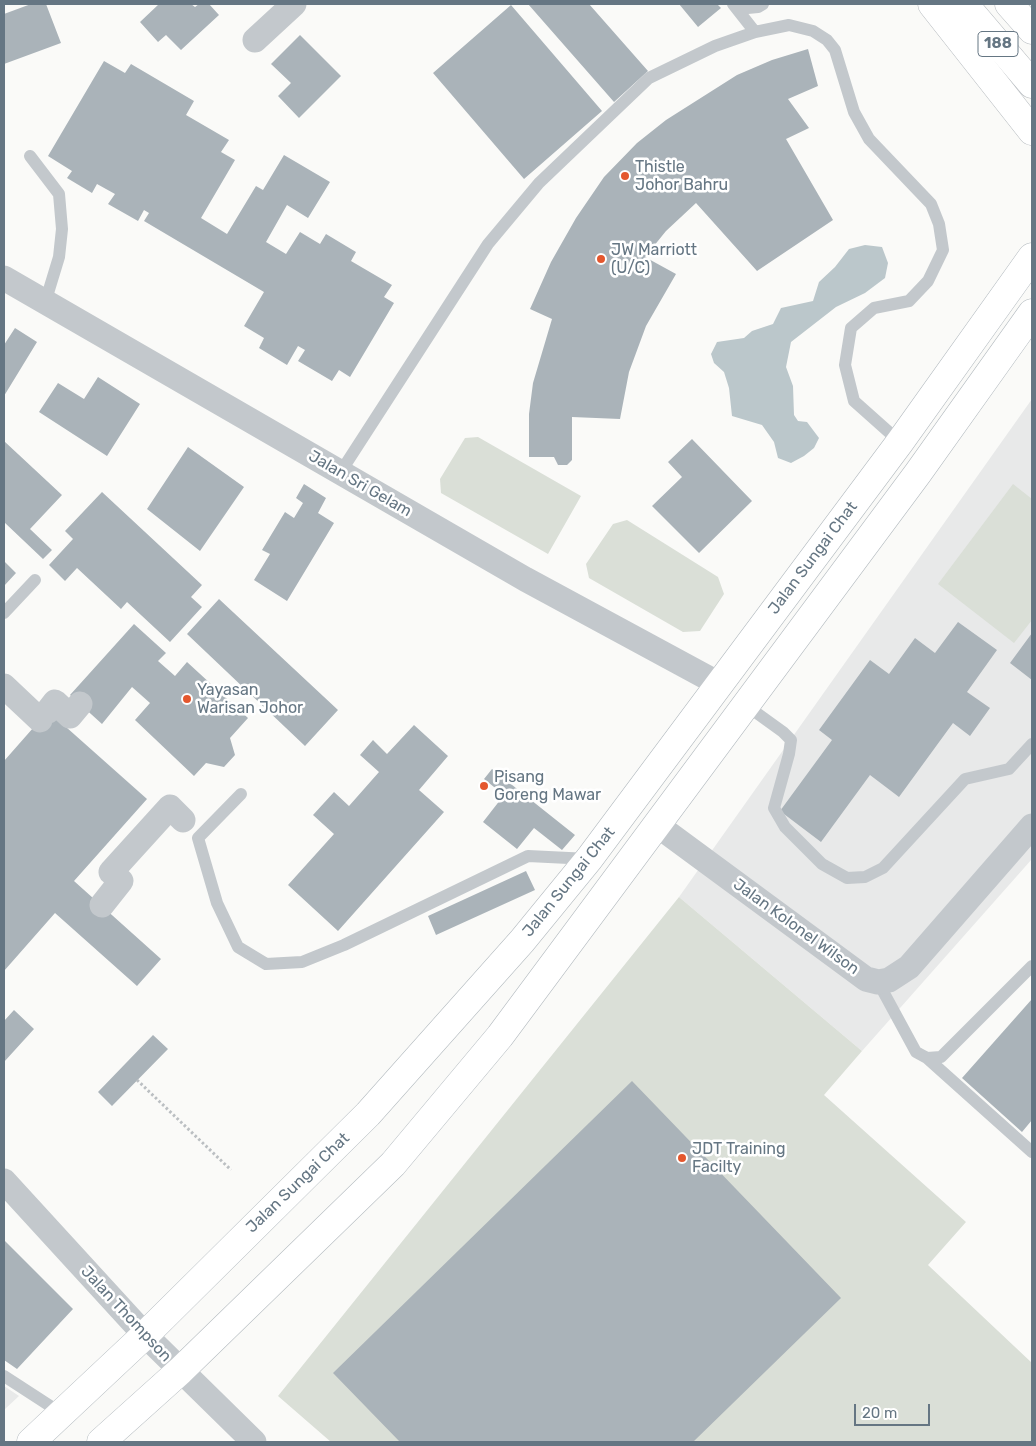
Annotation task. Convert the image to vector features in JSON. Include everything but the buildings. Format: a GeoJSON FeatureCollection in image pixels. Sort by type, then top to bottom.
{"type":"FeatureCollection","features":[{"type":"Feature","properties":{"kind":"main road"},"geometry":{"type":"LineString","coordinates":[[932,4],[1032,131]]}},
{"type":"Feature","properties":{"kind":"main road","name":"188"},"geometry":{"type":"LineString","coordinates":[[964,4],[1032,84]]}},
{"type":"Feature","properties":{"kind":"main road","name":"188"},"geometry":{"type":"LineString","coordinates":[[1009,4],[1032,30]]}},
{"type":"Feature","properties":{"kind":"main road","name":"Jalan Sungai Chat"},"geometry":{"type":"LineString","coordinates":[[31,1442],[145,1335],[368,1114],[522,941],[589,859],[900,442],[1032,257]]}},
{"type":"Feature","properties":{"kind":"main road","name":"Jalan Sungai Chat"},"geometry":{"type":"LineString","coordinates":[[101,1442],[180,1371],[393,1164],[500,1036],[747,706],[1031,315]]}},
{"type":"Feature","properties":{"kind":"street"},"geometry":{"type":"LineString","coordinates":[[255,40],[294,4]]}},
{"type":"Feature","properties":{"kind":"street","name":"Jalan Sri Gelam"},"geometry":{"type":"LineString","coordinates":[[4,278],[525,579],[719,684]]}},
{"type":"Feature","properties":{"kind":"street"},"geometry":{"type":"LineString","coordinates":[[4,686],[44,716],[55,702],[70,716],[80,704]]}},
{"type":"Feature","properties":{"kind":"street"},"geometry":{"type":"LineString","coordinates":[[102,905],[121,881],[111,872],[170,807],[183,820]]}},
{"type":"Feature","properties":{"kind":"street","name":"Jalan Kolonel Wilson"},"geometry":{"type":"LineString","coordinates":[[657,826],[866,978],[878,982],[889,980],[909,967],[1032,826]]}},
{"type":"Feature","properties":{"kind":"street","name":"Jalan Thompson"},"geometry":{"type":"LineString","coordinates":[[4,1182],[145,1335],[254,1442]]}},
{"type":"Feature","properties":{"kind":"lane"},"geometry":{"type":"LineString","coordinates":[[735,6],[758,7],[763,4]]}},
{"type":"Feature","properties":{"kind":"lane"},"geometry":{"type":"LineString","coordinates":[[735,6],[755,32]]}},
{"type":"Feature","properties":{"kind":"lane"},"geometry":{"type":"LineString","coordinates":[[340,473],[488,244],[538,183],[649,78],[715,46],[755,32],[789,25],[813,31],[827,40],[835,50],[854,112],[869,139],[931,204],[939,224],[943,250],[928,281],[909,301],[874,308],[851,328],[845,365],[854,401],[900,442]]}},
{"type":"Feature","properties":{"kind":"lane"},"geometry":{"type":"LineString","coordinates":[[30,156],[59,194],[61,239],[59,257],[45,302]]}},
{"type":"Feature","properties":{"kind":"lane"},"geometry":{"type":"LineString","coordinates":[[4,613],[35,580]]}},
{"type":"Feature","properties":{"kind":"lane"},"geometry":{"type":"LineString","coordinates":[[747,706],[784,732],[791,740],[774,808],[785,827],[822,864],[847,878],[865,877],[883,868],[965,779],[1009,769],[1032,744]]}},
{"type":"Feature","properties":{"kind":"lane"},"geometry":{"type":"LineString","coordinates":[[241,794],[198,838],[217,903],[238,947],[266,964],[302,962],[336,948],[528,856],[589,859]]}},
{"type":"Feature","properties":{"kind":"lane"},"geometry":{"type":"LineString","coordinates":[[927,1058],[941,1057],[1032,966]]}},
{"type":"Feature","properties":{"kind":"lane"},"geometry":{"type":"LineString","coordinates":[[878,982],[916,1052],[927,1058],[1032,1152]]}},
{"type":"Feature","properties":{"kind":"lane"},"geometry":{"type":"LineString","coordinates":[[4,1376],[61,1413]]}},
{"type":"Feature","properties":{"kind":"path"},"geometry":{"type":"LineString","coordinates":[[137,1080],[231,1170]]}},
{"type":"Feature","properties":{"kind":"shaded area"},"geometry":{"type":"Polygon","coordinates":[[[865,245],[882,247],[888,263],[885,278],[865,293],[836,307],[791,342],[786,367],[793,386],[794,415],[798,421],[807,422],[819,438],[814,448],[791,463],[778,458],[774,442],[762,425],[732,416],[729,388],[724,372],[714,363],[711,354],[717,342],[744,338],[752,331],[773,324],[781,308],[813,301],[819,282],[835,267],[849,249],[865,245]]]}},
{"type":"Feature","properties":{"kind":"shaded area"},"geometry":{"type":"Polygon","coordinates":[[[1032,399],[1032,859],[862,1051],[679,897],[1032,399]]]}},
{"type":"Feature","properties":{"kind":"shaded area"},"geometry":{"type":"Polygon","coordinates":[[[478,437],[581,496],[548,554],[441,493],[440,479],[465,438],[478,437]]]}},
{"type":"Feature","properties":{"kind":"shaded area"},"geometry":{"type":"Polygon","coordinates":[[[1013,484],[1032,499],[1032,620],[1014,643],[938,584],[1013,484]]]}},
{"type":"Feature","properties":{"kind":"shaded area"},"geometry":{"type":"Polygon","coordinates":[[[627,520],[718,577],[724,594],[700,631],[683,632],[589,578],[586,564],[613,524],[627,520]]]}},
{"type":"Feature","properties":{"kind":"shaded area","name":"JDT Training Facilty"},"geometry":{"type":"Polygon","coordinates":[[[679,897],[862,1051],[824,1095],[966,1222],[928,1265],[1032,1363],[1032,1442],[331,1442],[278,1396],[679,897]]]}},
{"type":"Feature","properties":{"kind":"shaded area"},"geometry":{"type":"Polygon","coordinates":[[[4,1386],[19,1396],[4,1410],[4,1386]]]}},
{"type":"Feature","properties":{"kind":"place","name":"Thistle Johor Bahru"},"geometry":{"type":"Point","coordinates":[625,176]}},
{"type":"Feature","properties":{"kind":"place","name":"JW Marriott (U/C)"},"geometry":{"type":"Point","coordinates":[601,259]}},
{"type":"Feature","properties":{"kind":"place","name":"Yayasan Warisan Johor"},"geometry":{"type":"Point","coordinates":[187,699]}},
{"type":"Feature","properties":{"kind":"place","name":"Pisang Goreng Mawar"},"geometry":{"type":"Point","coordinates":[484,786]}},
{"type":"Feature","properties":{"kind":"place","name":"JDT Training Facilty"},"geometry":{"type":"Point","coordinates":[682,1158]}}]}
